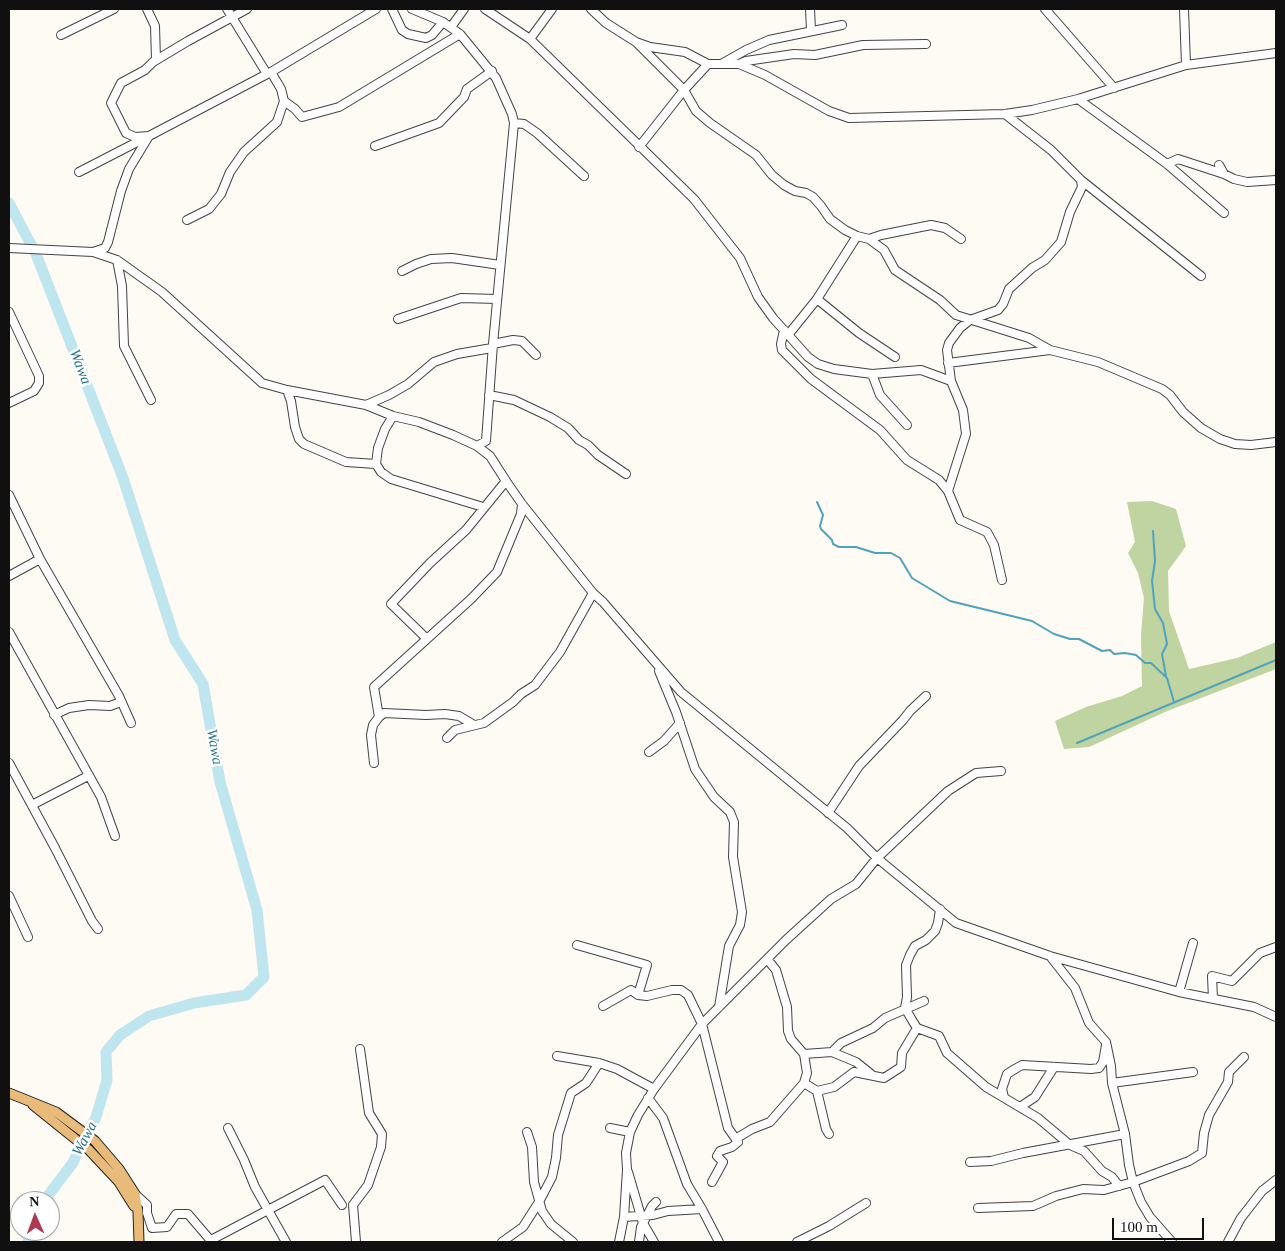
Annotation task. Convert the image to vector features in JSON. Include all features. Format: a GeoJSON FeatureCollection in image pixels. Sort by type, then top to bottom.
{"type":"FeatureCollection","features":[{"type":"Feature","properties":{"kind":"main road"},"geometry":{"type":"LineString","coordinates":[[9,1093],[56,1112],[95,1141],[119,1169],[135,1194],[139,1242]]}},
{"type":"Feature","properties":{"kind":"main road"},"geometry":{"type":"LineString","coordinates":[[22,1097],[89,1150],[119,1182],[138,1212]]}},
{"type":"Feature","properties":{"kind":"street"},"geometry":{"type":"LineString","coordinates":[[61,35],[114,9]]}},
{"type":"Feature","properties":{"kind":"street"},"geometry":{"type":"LineString","coordinates":[[146,9],[155,26],[156,60]]}},
{"type":"Feature","properties":{"kind":"street"},"geometry":{"type":"LineString","coordinates":[[187,220],[209,209],[222,194],[230,172],[244,152],[277,122],[284,101],[281,89],[227,9]]}},
{"type":"Feature","properties":{"kind":"street"},"geometry":{"type":"LineString","coordinates":[[149,136],[135,137],[126,133],[111,103],[121,83],[145,70],[156,60],[247,9]]}},
{"type":"Feature","properties":{"kind":"street"},"geometry":{"type":"LineString","coordinates":[[79,172],[269,73],[376,9]]}},
{"type":"Feature","properties":{"kind":"street"},"geometry":{"type":"LineString","coordinates":[[392,9],[402,30],[408,34],[426,38],[432,35],[443,22]]}},
{"type":"Feature","properties":{"kind":"street"},"geometry":{"type":"LineString","coordinates":[[412,9],[443,22],[460,34],[492,71],[512,114],[514,123],[486,440],[490,456],[522,504],[593,593],[681,692],[847,828],[877,858],[956,923],[1062,960],[1179,992],[1254,1007],[1276,1017]]}},
{"type":"Feature","properties":{"kind":"street"},"geometry":{"type":"LineString","coordinates":[[451,27],[464,9]]}},
{"type":"Feature","properties":{"kind":"street"},"geometry":{"type":"LineString","coordinates":[[485,9],[530,39],[694,199],[740,258],[758,297],[786,333],[808,357],[818,364],[834,369],[872,374],[921,370],[950,381]]}},
{"type":"Feature","properties":{"kind":"street"},"geometry":{"type":"LineString","coordinates":[[530,39],[552,9]]}},
{"type":"Feature","properties":{"kind":"street"},"geometry":{"type":"LineString","coordinates":[[591,9],[606,23],[636,42],[684,90],[696,111],[710,123],[756,154],[772,175],[784,185],[813,197],[830,219],[845,230],[869,239],[884,250],[895,270],[940,300],[956,316],[1028,338],[1050,350],[1098,362],[1162,389],[1201,428],[1220,440],[1235,444],[1276,442]]}},
{"type":"Feature","properties":{"kind":"street"},"geometry":{"type":"LineString","coordinates":[[810,9],[811,30]]}},
{"type":"Feature","properties":{"kind":"street"},"geometry":{"type":"LineString","coordinates":[[1045,9],[1114,88]]}},
{"type":"Feature","properties":{"kind":"street"},"geometry":{"type":"LineString","coordinates":[[1184,9],[1186,65]]}},
{"type":"Feature","properties":{"kind":"street"},"geometry":{"type":"LineString","coordinates":[[723,63],[769,40],[842,25]]}},
{"type":"Feature","properties":{"kind":"street"},"geometry":{"type":"LineString","coordinates":[[284,101],[302,117],[339,107],[460,34]]}},
{"type":"Feature","properties":{"kind":"street"},"geometry":{"type":"LineString","coordinates":[[636,42],[650,47],[685,52],[708,64],[739,64],[765,75],[829,111],[850,118],[1005,114],[1032,110],[1078,99],[1186,65],[1276,53]]}},
{"type":"Feature","properties":{"kind":"street"},"geometry":{"type":"LineString","coordinates":[[739,64],[746,61],[794,54],[815,55],[863,45],[926,44]]}},
{"type":"Feature","properties":{"kind":"street"},"geometry":{"type":"LineString","coordinates":[[639,147],[684,90],[708,64]]}},
{"type":"Feature","properties":{"kind":"street"},"geometry":{"type":"LineString","coordinates":[[375,146],[439,123],[464,97],[467,89],[492,71]]}},
{"type":"Feature","properties":{"kind":"street"},"geometry":{"type":"LineString","coordinates":[[1078,99],[1166,164],[1224,213]]}},
{"type":"Feature","properties":{"kind":"street"},"geometry":{"type":"LineString","coordinates":[[1005,114],[1052,150],[1081,180],[1200,276]]}},
{"type":"Feature","properties":{"kind":"street"},"geometry":{"type":"LineString","coordinates":[[514,123],[524,124],[537,132],[584,176]]}},
{"type":"Feature","properties":{"kind":"street"},"geometry":{"type":"LineString","coordinates":[[93,252],[105,248],[108,242],[121,191],[129,169],[149,136]]}},
{"type":"Feature","properties":{"kind":"street"},"geometry":{"type":"LineString","coordinates":[[1166,164],[1178,159],[1247,182],[1276,180]]}},
{"type":"Feature","properties":{"kind":"street"},"geometry":{"type":"LineString","coordinates":[[1219,165],[1224,174]]}},
{"type":"Feature","properties":{"kind":"street"},"geometry":{"type":"LineString","coordinates":[[948,491],[966,434],[963,410],[950,381],[947,350],[949,342],[960,328],[970,320],[998,310],[1010,289],[1032,268],[1045,260],[1061,242],[1070,212],[1082,187],[1081,180]]}},
{"type":"Feature","properties":{"kind":"street"},"geometry":{"type":"LineString","coordinates":[[869,239],[931,225],[945,228],[961,240]]}},
{"type":"Feature","properties":{"kind":"street"},"geometry":{"type":"LineString","coordinates":[[857,236],[817,299],[786,333],[781,344],[782,350],[811,378],[880,430],[907,460],[939,480],[948,491],[960,520],[987,532],[994,545],[1002,580]]}},
{"type":"Feature","properties":{"kind":"street"},"geometry":{"type":"LineString","coordinates":[[9,248],[93,252],[117,260],[162,292],[262,384],[366,405],[393,416],[419,422],[477,446],[490,456]]}},
{"type":"Feature","properties":{"kind":"street"},"geometry":{"type":"LineString","coordinates":[[402,271],[416,264],[431,260],[452,258],[500,265]]}},
{"type":"Feature","properties":{"kind":"street"},"geometry":{"type":"LineString","coordinates":[[117,260],[122,286],[124,346],[151,400]]}},
{"type":"Feature","properties":{"kind":"street"},"geometry":{"type":"LineString","coordinates":[[398,319],[460,298],[497,299]]}},
{"type":"Feature","properties":{"kind":"street"},"geometry":{"type":"LineString","coordinates":[[817,299],[859,333],[895,357]]}},
{"type":"Feature","properties":{"kind":"street"},"geometry":{"type":"LineString","coordinates":[[9,312],[39,376],[39,382],[34,391],[9,403]]}},
{"type":"Feature","properties":{"kind":"street"},"geometry":{"type":"LineString","coordinates":[[366,405],[389,396],[408,384],[434,362],[457,354],[514,340],[522,341],[536,355]]}},
{"type":"Feature","properties":{"kind":"street"},"geometry":{"type":"LineString","coordinates":[[948,363],[1050,350]]}},
{"type":"Feature","properties":{"kind":"street"},"geometry":{"type":"LineString","coordinates":[[872,374],[880,394],[907,425]]}},
{"type":"Feature","properties":{"kind":"street"},"geometry":{"type":"LineString","coordinates":[[287,390],[291,401],[295,427],[304,444],[346,462],[376,464]]}},
{"type":"Feature","properties":{"kind":"street"},"geometry":{"type":"LineString","coordinates":[[489,395],[514,400],[556,421],[568,428],[579,440],[588,445],[598,455],[626,474]]}},
{"type":"Feature","properties":{"kind":"street"},"geometry":{"type":"LineString","coordinates":[[393,416],[385,429],[378,448],[376,464],[381,472],[390,479],[483,507]]}},
{"type":"Feature","properties":{"kind":"street"},"geometry":{"type":"LineString","coordinates":[[477,446],[486,440]]}},
{"type":"Feature","properties":{"kind":"street"},"geometry":{"type":"LineString","coordinates":[[426,638],[391,604],[430,563],[466,530],[506,481]]}},
{"type":"Feature","properties":{"kind":"street"},"geometry":{"type":"LineString","coordinates":[[9,495],[40,559],[119,696],[120,702],[131,722]]}},
{"type":"Feature","properties":{"kind":"street"},"geometry":{"type":"LineString","coordinates":[[378,717],[374,687],[471,599],[497,572],[521,514],[522,504]]}},
{"type":"Feature","properties":{"kind":"street"},"geometry":{"type":"LineString","coordinates":[[9,576],[40,559]]}},
{"type":"Feature","properties":{"kind":"street"},"geometry":{"type":"LineString","coordinates":[[447,738],[455,730],[484,723],[521,694],[535,686],[560,652],[593,593]]}},
{"type":"Feature","properties":{"kind":"street"},"geometry":{"type":"LineString","coordinates":[[9,632],[101,797],[115,836]]}},
{"type":"Feature","properties":{"kind":"street"},"geometry":{"type":"LineString","coordinates":[[658,667],[680,723],[695,769],[714,798],[730,812],[734,822],[733,856],[742,912],[740,925],[729,946],[719,1007]]}},
{"type":"Feature","properties":{"kind":"street"},"geometry":{"type":"LineString","coordinates":[[828,813],[859,766],[926,696]]}},
{"type":"Feature","properties":{"kind":"street"},"geometry":{"type":"LineString","coordinates":[[54,715],[69,708],[110,706],[120,702]]}},
{"type":"Feature","properties":{"kind":"street"},"geometry":{"type":"LineString","coordinates":[[374,763],[371,735],[373,725],[378,717],[384,713],[445,714],[459,716],[474,725]]}},
{"type":"Feature","properties":{"kind":"street"},"geometry":{"type":"LineString","coordinates":[[649,752],[664,741],[680,723]]}},
{"type":"Feature","properties":{"kind":"street"},"geometry":{"type":"LineString","coordinates":[[9,763],[92,921],[98,929]]}},
{"type":"Feature","properties":{"kind":"street"},"geometry":{"type":"LineString","coordinates":[[619,1242],[624,1218],[627,1170],[626,1153],[630,1132],[654,1089],[702,1024],[831,899],[856,884],[877,858],[948,791],[976,773],[1001,771]]}},
{"type":"Feature","properties":{"kind":"street"},"geometry":{"type":"LineString","coordinates":[[32,805],[88,776]]}},
{"type":"Feature","properties":{"kind":"street"},"geometry":{"type":"LineString","coordinates":[[9,896],[28,937]]}},
{"type":"Feature","properties":{"kind":"street"},"geometry":{"type":"LineString","coordinates":[[940,909],[935,931],[926,940],[915,946],[906,966],[907,997],[905,1008],[917,1028],[939,1036],[947,1053],[986,1087],[1038,1118],[1070,1145],[1084,1150],[1102,1171],[1112,1177],[1119,1186]]}},
{"type":"Feature","properties":{"kind":"street"},"geometry":{"type":"LineString","coordinates":[[1179,992],[1193,943]]}},
{"type":"Feature","properties":{"kind":"street"},"geometry":{"type":"LineString","coordinates":[[577,945],[646,965],[638,995]]}},
{"type":"Feature","properties":{"kind":"street"},"geometry":{"type":"LineString","coordinates":[[1213,999],[1212,976],[1232,981],[1260,953],[1276,947]]}},
{"type":"Feature","properties":{"kind":"street"},"geometry":{"type":"LineString","coordinates":[[1050,956],[1075,988],[1089,1023],[1106,1042],[1110,1058],[1112,1083],[1125,1134],[1133,1182],[1141,1202],[1150,1217],[1172,1242]]}},
{"type":"Feature","properties":{"kind":"street"},"geometry":{"type":"LineString","coordinates":[[738,1142],[737,1138],[752,1129],[770,1122],[804,1083],[807,1073],[804,1054],[791,1039],[784,998],[776,970],[767,959]]}},
{"type":"Feature","properties":{"kind":"street"},"geometry":{"type":"LineString","coordinates":[[1062,960],[1064,973]]}},
{"type":"Feature","properties":{"kind":"street"},"geometry":{"type":"LineString","coordinates":[[603,1006],[631,990],[638,995],[647,996],[672,990],[681,990],[688,995],[702,1024],[728,1128],[738,1142]]}},
{"type":"Feature","properties":{"kind":"street"},"geometry":{"type":"LineString","coordinates":[[832,1052],[841,1043],[873,1028],[885,1018],[924,1001]]}},
{"type":"Feature","properties":{"kind":"street"},"geometry":{"type":"LineString","coordinates":[[804,1083],[817,1091],[834,1087],[854,1072],[884,1078],[901,1067],[902,1053],[917,1028]]}},
{"type":"Feature","properties":{"kind":"street"},"geometry":{"type":"LineString","coordinates":[[1004,1097],[1002,1089],[1006,1074],[1022,1066],[1099,1068],[1103,1062],[1106,1042]]}},
{"type":"Feature","properties":{"kind":"street"},"geometry":{"type":"LineString","coordinates":[[356,1242],[352,1205],[368,1185],[381,1147],[382,1134],[370,1113],[360,1049]]}},
{"type":"Feature","properties":{"kind":"street"},"geometry":{"type":"LineString","coordinates":[[804,1054],[832,1052],[856,1062],[874,1077]]}},
{"type":"Feature","properties":{"kind":"street"},"geometry":{"type":"LineString","coordinates":[[558,1056],[617,1069],[654,1089]]}},
{"type":"Feature","properties":{"kind":"street"},"geometry":{"type":"LineString","coordinates":[[978,1208],[1033,1206],[1056,1196],[1083,1189],[1104,1190],[1133,1182],[1189,1161],[1202,1153],[1204,1133],[1209,1116],[1228,1082],[1229,1072],[1244,1057]]}},
{"type":"Feature","properties":{"kind":"street"},"geometry":{"type":"LineString","coordinates":[[502,1242],[523,1227],[539,1202],[552,1177],[558,1135],[571,1093],[586,1083],[599,1064]]}},
{"type":"Feature","properties":{"kind":"street"},"geometry":{"type":"LineString","coordinates":[[1020,1107],[1035,1097],[1054,1067]]}},
{"type":"Feature","properties":{"kind":"street"},"geometry":{"type":"LineString","coordinates":[[1112,1083],[1193,1072]]}},
{"type":"Feature","properties":{"kind":"street"},"geometry":{"type":"LineString","coordinates":[[817,1091],[826,1129],[830,1134]]}},
{"type":"Feature","properties":{"kind":"street"},"geometry":{"type":"LineString","coordinates":[[648,1098],[663,1118],[687,1184],[719,1242]]}},
{"type":"Feature","properties":{"kind":"street"},"geometry":{"type":"LineString","coordinates":[[228,1128],[267,1210],[286,1242]]}},
{"type":"Feature","properties":{"kind":"street"},"geometry":{"type":"LineString","coordinates":[[610,1128],[630,1132]]}},
{"type":"Feature","properties":{"kind":"street"},"geometry":{"type":"LineString","coordinates":[[527,1132],[532,1147],[534,1182],[542,1211],[551,1224],[573,1242]]}},
{"type":"Feature","properties":{"kind":"street"},"geometry":{"type":"LineString","coordinates":[[970,1162],[991,1162],[1023,1153],[1125,1134]]}},
{"type":"Feature","properties":{"kind":"street"},"geometry":{"type":"LineString","coordinates":[[712,1182],[722,1162],[717,1156],[720,1151],[738,1142]]}},
{"type":"Feature","properties":{"kind":"street"},"geometry":{"type":"LineString","coordinates":[[627,1170],[654,1242]]}},
{"type":"Feature","properties":{"kind":"street"},"geometry":{"type":"LineString","coordinates":[[135,1194],[147,1206],[147,1213],[152,1228],[167,1227],[176,1214],[188,1214],[212,1241],[325,1180],[342,1205]]}},
{"type":"Feature","properties":{"kind":"street"},"geometry":{"type":"LineString","coordinates":[[1228,1242],[1241,1218],[1262,1191],[1276,1180]]}},
{"type":"Feature","properties":{"kind":"street"},"geometry":{"type":"LineString","coordinates":[[639,1242],[644,1218],[656,1202]]}},
{"type":"Feature","properties":{"kind":"street"},"geometry":{"type":"LineString","coordinates":[[797,1242],[866,1203]]}},
{"type":"Feature","properties":{"kind":"street"},"geometry":{"type":"LineString","coordinates":[[624,1218],[644,1218],[668,1210],[702,1209]]}},
{"type":"Feature","properties":{"kind":"green space"},"geometry":{"type":"Polygon","coordinates":[[[1152,501],[1176,509],[1186,546],[1168,571],[1169,611],[1189,669],[1237,658],[1276,642],[1276,669],[1165,712],[1089,747],[1064,749],[1055,721],[1086,707],[1122,696],[1142,686],[1141,635],[1144,598],[1138,573],[1128,553],[1135,542],[1127,502],[1152,501]]]}},
{"type":"Feature","properties":{"kind":"waterway","name":"Wawa"},"geometry":{"type":"LineString","coordinates":[[9,203],[36,254],[123,478],[175,640],[203,684],[220,782],[257,910],[264,977],[246,995],[194,1003],[149,1016],[120,1035],[106,1052],[107,1080],[96,1117],[72,1164],[52,1191]]}},
{"type":"Feature","properties":{"kind":"waterway"},"geometry":{"type":"LineString","coordinates":[[817,502],[823,515],[821,529],[832,540],[833,544],[839,547],[856,547],[875,553],[891,553],[900,558],[912,578],[950,601],[1032,621],[1054,634],[1070,639],[1079,639],[1102,651],[1110,650],[1114,654],[1136,655],[1145,663],[1151,663],[1167,678],[1174,702]]}},
{"type":"Feature","properties":{"kind":"waterway"},"geometry":{"type":"LineString","coordinates":[[1153,531],[1155,561],[1152,581],[1155,609],[1163,623],[1167,644],[1162,654],[1166,676]]}},
{"type":"Feature","properties":{"kind":"waterway"},"geometry":{"type":"LineString","coordinates":[[1077,743],[1276,660]]}}]}
